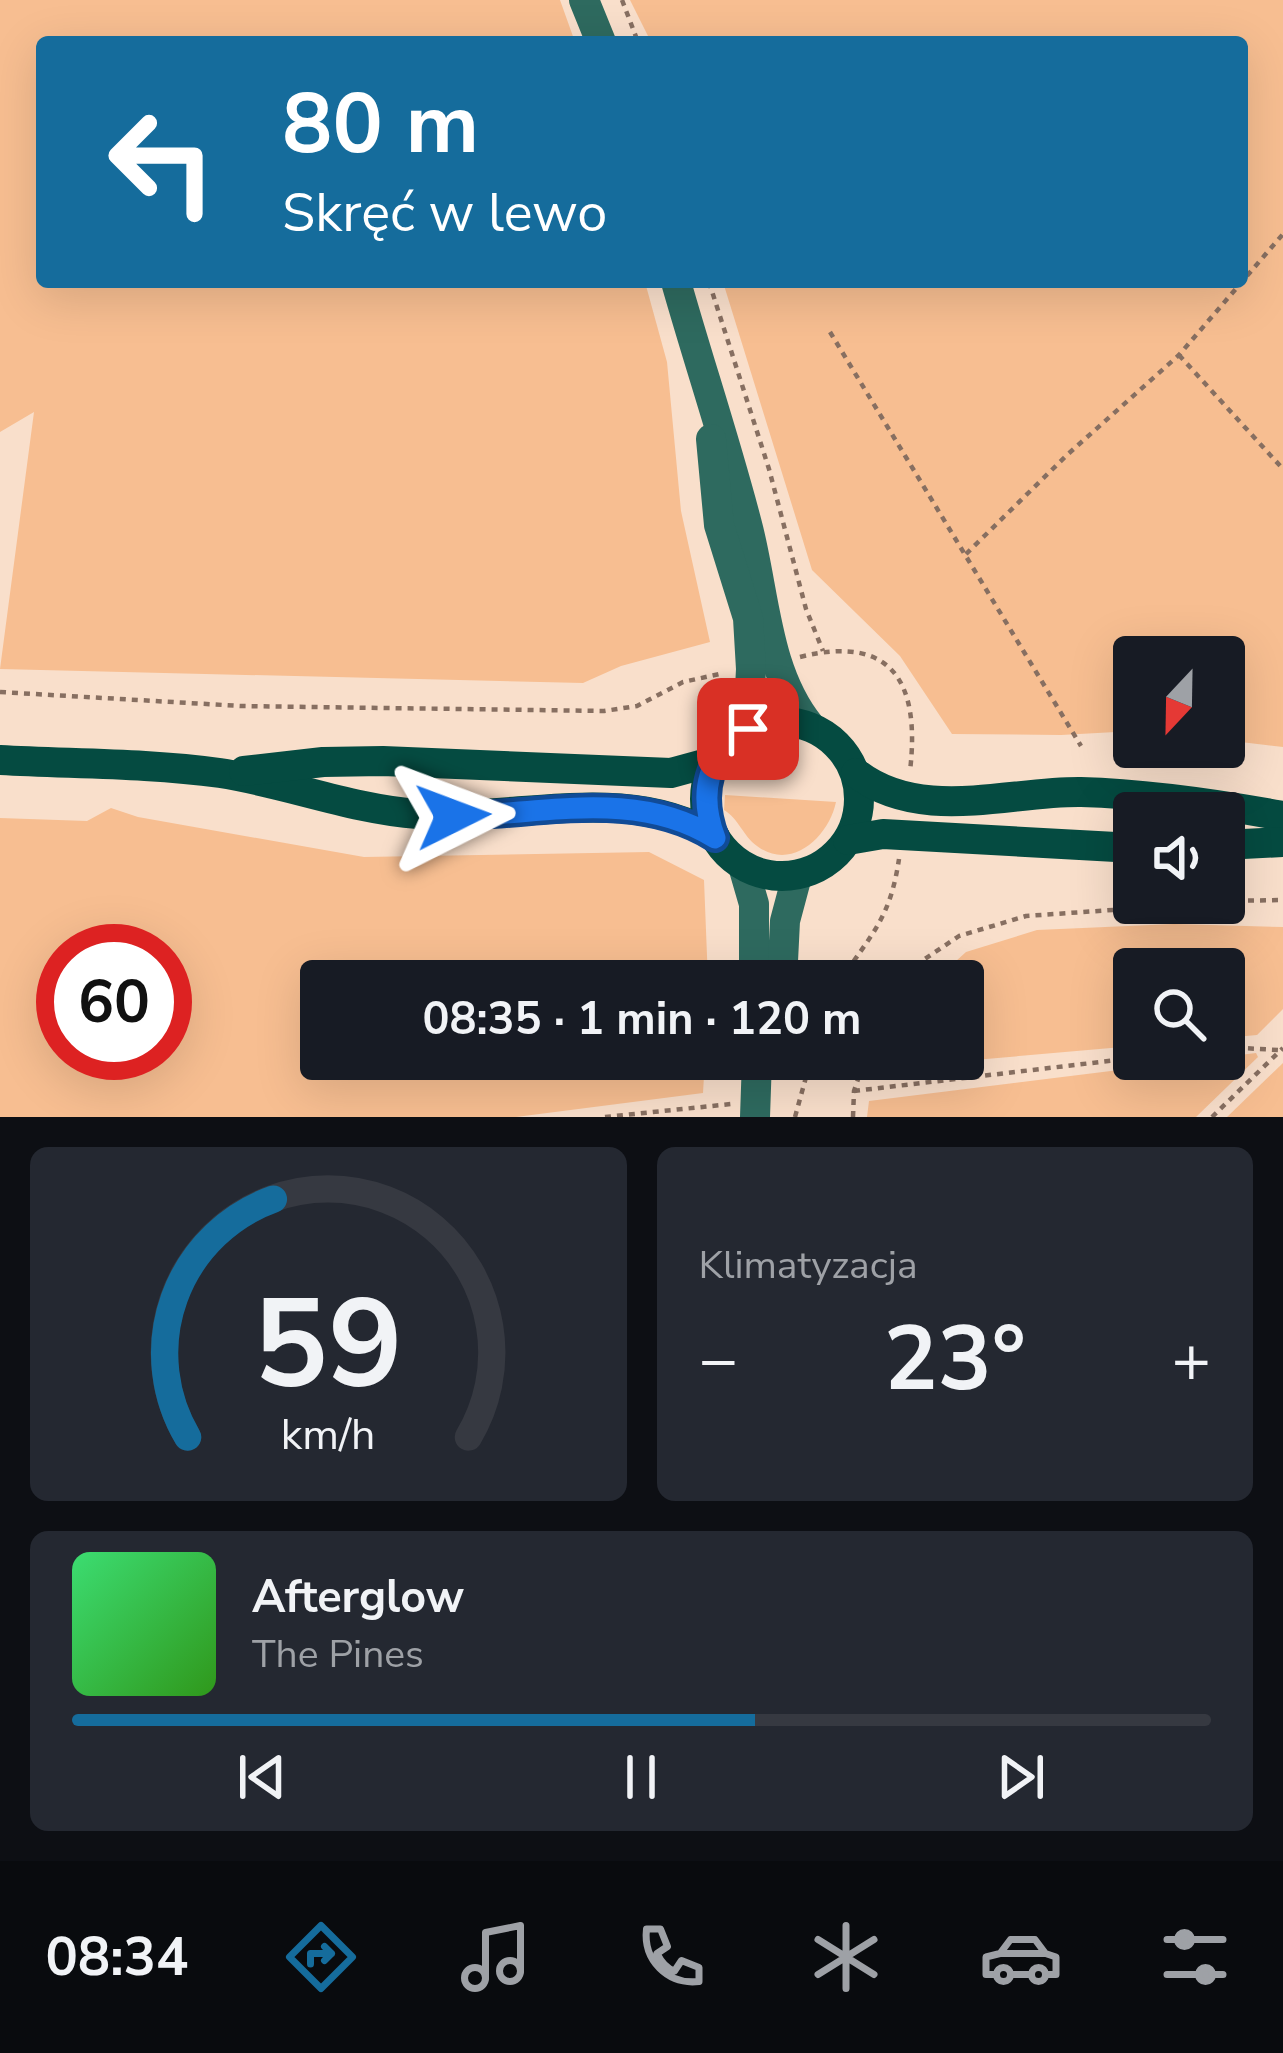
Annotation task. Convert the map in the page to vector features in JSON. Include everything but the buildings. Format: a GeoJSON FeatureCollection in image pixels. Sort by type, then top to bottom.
{"type":"FeatureCollection","features":[{"type":"Feature","properties":{"kind":"main road"},"geometry":{"type":"LineString","coordinates":[[584,0],[599,36]]}},
{"type":"Feature","properties":{"kind":"main road"},"geometry":{"type":"LineString","coordinates":[[678,288],[709,398],[712,484],[719,525],[764,666],[810,727]]}},
{"type":"Feature","properties":{"kind":"main road"},"geometry":{"type":"LineString","coordinates":[[748,729],[764,666]]}},
{"type":"Feature","properties":{"kind":"main road"},"geometry":{"type":"LineString","coordinates":[[715,838],[705,796],[715,761],[735,737],[772,721],[810,727],[830,737],[856,773],[883,789],[939,801],[1084,792],[1283,816]]}},
{"type":"Feature","properties":{"kind":"main road"},"geometry":{"type":"LineString","coordinates":[[0,760],[220,773],[412,814],[480,816],[568,808],[644,811],[672,816],[715,838],[743,866],[761,874],[797,876],[835,857],[848,840],[859,806],[856,773]]}},
{"type":"Feature","properties":{"kind":"main road"},"geometry":{"type":"LineString","coordinates":[[220,773],[383,761],[671,773],[715,761]]}},
{"type":"Feature","properties":{"kind":"main road"},"geometry":{"type":"LineString","coordinates":[[848,840],[883,834],[1113,847]]}},
{"type":"Feature","properties":{"kind":"main road"},"geometry":{"type":"LineString","coordinates":[[1245,844],[1283,842]]}},
{"type":"Feature","properties":{"kind":"main road"},"geometry":{"type":"LineString","coordinates":[[743,866],[754,904],[754,960]]}},
{"type":"Feature","properties":{"kind":"main road"},"geometry":{"type":"LineString","coordinates":[[783,960],[784,921],[797,876]]}},
{"type":"Feature","properties":{"kind":"path"},"geometry":{"type":"LineString","coordinates":[[622,0],[636,36]]}},
{"type":"Feature","properties":{"kind":"path"},"geometry":{"type":"LineString","coordinates":[[1248,275],[1283,234]]}},
{"type":"Feature","properties":{"kind":"path"},"geometry":{"type":"LineString","coordinates":[[0,692],[225,706],[604,710],[637,706],[682,682],[824,651],[806,609],[769,469],[711,288]]}},
{"type":"Feature","properties":{"kind":"path"},"geometry":{"type":"LineString","coordinates":[[966,554],[1179,355],[1237,288]]}},
{"type":"Feature","properties":{"kind":"path"},"geometry":{"type":"LineString","coordinates":[[830,332],[1081,746]]}},
{"type":"Feature","properties":{"kind":"path"},"geometry":{"type":"LineString","coordinates":[[1179,355],[1283,469]]}},
{"type":"Feature","properties":{"kind":"path"},"geometry":{"type":"LineString","coordinates":[[1245,901],[1283,900]]}},
{"type":"Feature","properties":{"kind":"path"},"geometry":{"type":"LineString","coordinates":[[924,960],[959,936],[1026,916],[1113,910]]}},
{"type":"Feature","properties":{"kind":"path"},"geometry":{"type":"LineString","coordinates":[[1245,1048],[1282,1049]]}},
{"type":"Feature","properties":{"kind":"path"},"geometry":{"type":"LineString","coordinates":[[1212,1117],[1222,1113],[1282,1049]]}},
{"type":"Feature","properties":{"kind":"path"},"geometry":{"type":"LineString","coordinates":[[854,1091],[1113,1060]]}},
{"type":"Feature","properties":{"kind":"path"},"geometry":{"type":"LineString","coordinates":[[795,1117],[805,1080]]}},
{"type":"Feature","properties":{"kind":"path"},"geometry":{"type":"LineString","coordinates":[[853,1117],[858,1080]]}},
{"type":"Feature","properties":{"kind":"path"},"geometry":{"type":"LineString","coordinates":[[605,1117],[757,1092]]}},
{"type":"Feature","properties":{"kind":"shaded area"},"geometry":{"type":"Polygon","coordinates":[[[0,0],[560,0],[573,36],[36,36],[36,288],[647,288],[667,362],[681,511],[710,642],[621,666],[583,683],[0,669],[34,412],[0,432],[0,0]]]}},
{"type":"Feature","properties":{"kind":"shaded area"},"geometry":{"type":"Polygon","coordinates":[[[630,0],[1283,0],[1283,747],[1245,742],[1245,636],[1113,636],[1113,732],[952,734],[900,656],[812,570],[725,288],[1248,288],[1248,36],[648,36],[630,0]]]}},
{"type":"Feature","properties":{"kind":"shaded area"},"geometry":{"type":"Polygon","coordinates":[[[725,795],[836,802],[817,838],[783,855],[752,842],[724,810],[725,795]]]}},
{"type":"Feature","properties":{"kind":"shaded area"},"geometry":{"type":"Polygon","coordinates":[[[111,808],[138,817],[364,857],[649,852],[704,880],[707,960],[300,960],[300,1080],[704,1080],[703,1093],[516,1117],[0,1117],[0,818],[87,821],[111,808]]]}},
{"type":"Feature","properties":{"kind":"shaded area"},"geometry":{"type":"Polygon","coordinates":[[[1174,924],[1283,927],[1283,1009],[1257,1035],[1245,1036],[1245,948],[1113,948],[1113,1048],[984,1059],[984,960],[957,960],[966,952],[1037,930],[1174,924]]]}},
{"type":"Feature","properties":{"kind":"shaded area"},"geometry":{"type":"Polygon","coordinates":[[[1245,1054],[1258,1057],[1245,1070],[1245,1054]]]}},
{"type":"Feature","properties":{"kind":"shaded area"},"geometry":{"type":"Polygon","coordinates":[[[1283,1063],[1283,1117],[1227,1117],[1283,1063]]]}},
{"type":"Feature","properties":{"kind":"shaded area"},"geometry":{"type":"Polygon","coordinates":[[[1113,1071],[1113,1080],[1234,1080],[1196,1117],[867,1117],[869,1101],[1113,1071]]]}},
{"type":"Feature","properties":{"kind":"route"},"geometry":{"type":"LineString","coordinates":[[453,816],[568,808],[644,811],[672,816],[715,838],[706,813],[707,782],[724,748],[748,729]]}}]}
